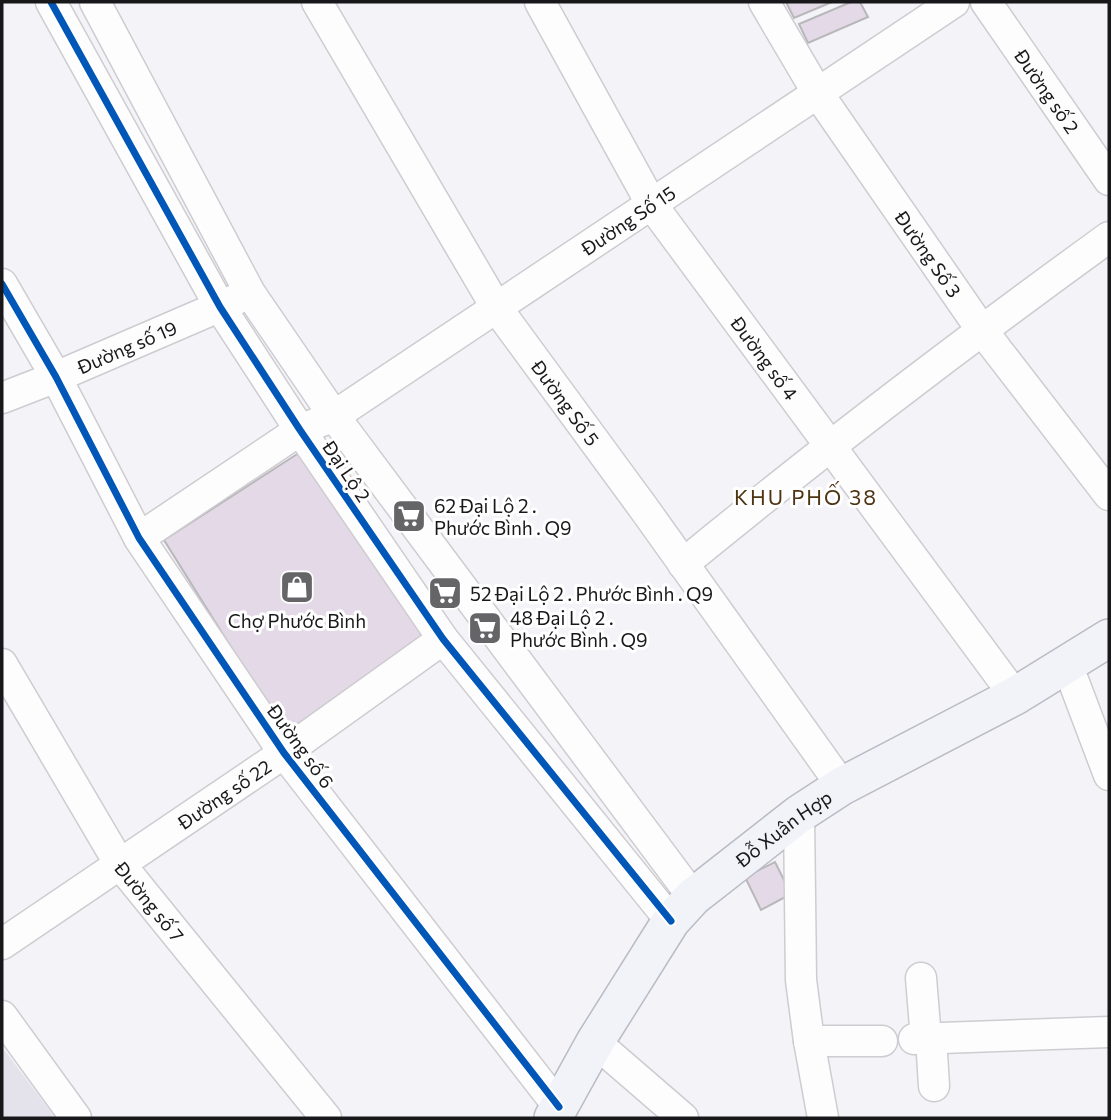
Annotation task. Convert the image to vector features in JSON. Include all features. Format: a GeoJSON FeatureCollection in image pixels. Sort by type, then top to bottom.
{"type":"FeatureCollection","features":[{"type":"Feature","properties":{"kind":"main road","name":"Đỗ Xuân Hợp"},"geometry":{"type":"LineString","coordinates":[[556,1113],[596,1042],[682,909],[799,814],[842,786],[1015,696],[1109,638]]}},
{"type":"Feature","properties":{"kind":"street","name":"Đại Lộ 2"},"geometry":{"type":"LineString","coordinates":[[51,2],[220,307],[300,430],[443,639],[682,909]]}},
{"type":"Feature","properties":{"kind":"street","name":"Đại Lộ 2"},"geometry":{"type":"LineString","coordinates":[[95,2],[250,293],[682,909]]}},
{"type":"Feature","properties":{"kind":"street","name":"Đường Số 5"},"geometry":{"type":"LineString","coordinates":[[317,2],[496,307],[842,786]]}},
{"type":"Feature","properties":{"kind":"street","name":"Đường số 4"},"geometry":{"type":"LineString","coordinates":[[540,2],[652,205],[1015,696]]}},
{"type":"Feature","properties":{"kind":"street","name":"Đường Số 3"},"geometry":{"type":"LineString","coordinates":[[764,2],[817,92],[981,329],[1109,495]]}},
{"type":"Feature","properties":{"kind":"street","name":"Đường Số 15"},"geometry":{"type":"LineString","coordinates":[[139,538],[300,430],[334,416],[954,2]]}},
{"type":"Feature","properties":{"kind":"street","name":"Đường số 2"},"geometry":{"type":"LineString","coordinates":[[986,2],[1109,180]]}},
{"type":"Feature","properties":{"kind":"street"},"geometry":{"type":"LineString","coordinates":[[683,564],[981,329],[1109,237]]}},
{"type":"Feature","properties":{"kind":"street"},"geometry":{"type":"LineString","coordinates":[[2,284],[56,377]]}},
{"type":"Feature","properties":{"kind":"street","name":"Đường số 19"},"geometry":{"type":"LineString","coordinates":[[2,398],[250,293]]}},
{"type":"Feature","properties":{"kind":"street","name":"Đường số 6"},"geometry":{"type":"LineString","coordinates":[[56,377],[139,538],[284,753],[556,1113]]}},
{"type":"Feature","properties":{"kind":"street","name":"Đường số 22"},"geometry":{"type":"LineString","coordinates":[[2,944],[284,753],[443,639]]}},
{"type":"Feature","properties":{"kind":"street","name":"Đường số 7"},"geometry":{"type":"LineString","coordinates":[[2,664],[119,863],[326,1118]]}},
{"type":"Feature","properties":{"kind":"street"},"geometry":{"type":"LineString","coordinates":[[1067,664],[1109,775]]}},
{"type":"Feature","properties":{"kind":"street"},"geometry":{"type":"LineString","coordinates":[[799,814],[801,980],[823,1118]]}},
{"type":"Feature","properties":{"kind":"street"},"geometry":{"type":"LineString","coordinates":[[921,978],[924,1039],[934,1086]]}},
{"type":"Feature","properties":{"kind":"street"},"geometry":{"type":"LineString","coordinates":[[2,1016],[71,1116]]}},
{"type":"Feature","properties":{"kind":"street"},"geometry":{"type":"LineString","coordinates":[[924,1039],[1109,1032]]}},
{"type":"Feature","properties":{"kind":"street"},"geometry":{"type":"LineString","coordinates":[[809,1041],[882,1041]]}},
{"type":"Feature","properties":{"kind":"street"},"geometry":{"type":"LineString","coordinates":[[596,1042],[683,1118]]}},
{"type":"Feature","properties":{"kind":"shaded area"},"geometry":{"type":"Polygon","coordinates":[[[2,1047],[54,1116],[52,1118],[2,1118],[2,1047]]]}},
{"type":"Feature","properties":{"kind":"building"},"geometry":{"type":"Polygon","coordinates":[[[786,2],[832,2],[794,18],[786,2]]]}},
{"type":"Feature","properties":{"kind":"building"},"geometry":{"type":"Polygon","coordinates":[[[851,2],[860,2],[868,17],[808,43],[799,24],[851,2]]]}},
{"type":"Feature","properties":{"kind":"building","name":"Chợ Phước Bình"},"geometry":{"type":"Polygon","coordinates":[[[305,449],[433,634],[290,742],[164,540],[305,449]]]}},
{"type":"Feature","properties":{"kind":"building"},"geometry":{"type":"Polygon","coordinates":[[[775,862],[791,894],[761,910],[745,877],[775,862]]]}},
{"type":"Feature","properties":{"kind":"cycle path"},"geometry":{"type":"LineString","coordinates":[[51,2],[220,307],[300,430],[443,639],[671,921]]}},
{"type":"Feature","properties":{"kind":"cycle path"},"geometry":{"type":"LineString","coordinates":[[2,284],[56,377],[139,538],[284,753],[559,1107]]}},
{"type":"Feature","properties":{"kind":"place","name":"62 Đại Lộ 2 . Phước Bình . Q9"},"geometry":{"type":"Point","coordinates":[409,516]}},
{"type":"Feature","properties":{"kind":"place","name":"Chợ Phước Bình"},"geometry":{"type":"Point","coordinates":[297,587]}},
{"type":"Feature","properties":{"kind":"place","name":"52 Đại Lộ 2 . Phước Bình . Q9"},"geometry":{"type":"Point","coordinates":[445,593]}},
{"type":"Feature","properties":{"kind":"place","name":"48 Đại Lộ 2 . Phước Bình . Q9"},"geometry":{"type":"Point","coordinates":[485,628]}},
{"type":"Feature","properties":{"kind":"district","name":"KHU PHỐ 38"},"geometry":{"type":"Point","coordinates":[806,496]}}]}
